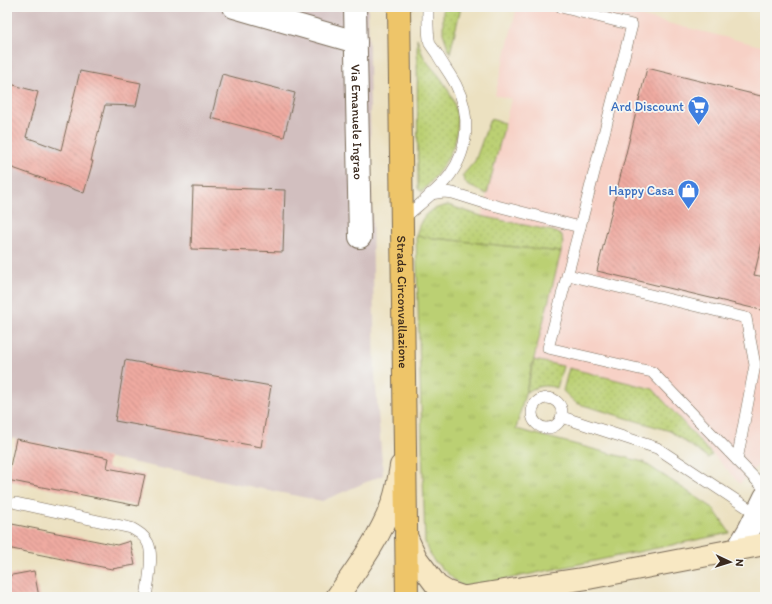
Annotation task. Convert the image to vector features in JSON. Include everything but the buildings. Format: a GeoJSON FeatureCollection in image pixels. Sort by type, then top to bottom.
{"type":"FeatureCollection","features":[{"type":"Feature","properties":{"kind":"main road","name":"Strada Circonvallazione"},"geometry":{"type":"LineString","coordinates":[[399,7],[407,597]]}},
{"type":"Feature","properties":{"kind":"main road"},"geometry":{"type":"LineString","coordinates":[[337,597],[354,573],[382,526],[393,502],[405,451]]}},
{"type":"Feature","properties":{"kind":"main road"},"geometry":{"type":"LineString","coordinates":[[406,536],[416,558],[437,586],[447,592],[462,597]]}},
{"type":"Feature","properties":{"kind":"main road"},"geometry":{"type":"LineString","coordinates":[[466,597],[588,578],[765,544]]}},
{"type":"Feature","properties":{"kind":"main road"},"geometry":{"type":"LineString","coordinates":[[532,597],[588,578]]}},
{"type":"Feature","properties":{"kind":"street"},"geometry":{"type":"LineString","coordinates":[[234,7],[356,42]]}},
{"type":"Feature","properties":{"kind":"street","name":"Via Emanuele Ingrao"},"geometry":{"type":"LineString","coordinates":[[355,7],[360,237]]}},
{"type":"Feature","properties":{"kind":"street"},"geometry":{"type":"LineString","coordinates":[[737,550],[761,505]]}},
{"type":"Feature","properties":{"kind":"lane"},"geometry":{"type":"LineString","coordinates":[[402,220],[441,186],[457,164],[465,139],[465,112],[459,91],[430,44],[428,7]]}},
{"type":"Feature","properties":{"kind":"lane"},"geometry":{"type":"LineString","coordinates":[[560,7],[632,25],[548,348],[652,372],[765,489]]}},
{"type":"Feature","properties":{"kind":"lane"},"geometry":{"type":"LineString","coordinates":[[430,194],[444,192],[452,193],[580,227]]}},
{"type":"Feature","properties":{"kind":"lane"},"geometry":{"type":"LineString","coordinates":[[568,275],[746,318],[755,365],[737,460]]}},
{"type":"Feature","properties":{"kind":"lane"},"geometry":{"type":"LineString","coordinates":[[562,417],[657,448],[761,505]]}},
{"type":"Feature","properties":{"kind":"lane"},"geometry":{"type":"LineString","coordinates":[[16,502],[131,528],[141,533],[148,544],[150,557],[146,597]]}},
{"type":"Feature","properties":{"kind":"shaded area"},"geometry":{"type":"Polygon","coordinates":[[[7,7],[368,7],[375,375],[383,475],[322,501],[7,437],[7,7]]]}},
{"type":"Feature","properties":{"kind":"shaded area"},"geometry":{"type":"Polygon","coordinates":[[[517,7],[603,7],[765,47],[765,442],[762,461],[740,484],[653,389],[534,360],[561,252],[475,242],[511,99],[495,95],[517,7]]]}},
{"type":"Feature","properties":{"kind":"green space"},"geometry":{"type":"Polygon","coordinates":[[[443,7],[461,7],[450,53],[443,33],[443,7]]]}},
{"type":"Feature","properties":{"kind":"green space"},"geometry":{"type":"Polygon","coordinates":[[[417,38],[424,57],[442,80],[451,96],[456,111],[457,126],[455,139],[450,153],[443,166],[422,192],[418,189],[417,38]]]}},
{"type":"Feature","properties":{"kind":"green space"},"geometry":{"type":"Polygon","coordinates":[[[490,119],[505,123],[487,194],[467,185],[462,176],[475,161],[490,119]]]}},
{"type":"Feature","properties":{"kind":"green space"},"geometry":{"type":"Polygon","coordinates":[[[448,205],[481,216],[553,231],[562,235],[563,245],[561,252],[416,236],[426,214],[430,211],[448,205]]]}},
{"type":"Feature","properties":{"kind":"green space"},"geometry":{"type":"Polygon","coordinates":[[[416,236],[561,252],[516,429],[643,462],[713,508],[730,533],[463,588],[433,560],[425,542],[416,236]]]}},
{"type":"Feature","properties":{"kind":"green space"},"geometry":{"type":"Polygon","coordinates":[[[534,360],[563,366],[557,388],[541,386],[526,392],[534,360]]]}},
{"type":"Feature","properties":{"kind":"green space"},"geometry":{"type":"Polygon","coordinates":[[[569,368],[653,389],[712,455],[708,458],[670,431],[576,403],[563,391],[569,368]]]}},
{"type":"Feature","properties":{"kind":"place","name":"Ard Discount"},"geometry":{"type":"Point","coordinates":[699,126]}},
{"type":"Feature","properties":{"kind":"place","name":"Happy Casa"},"geometry":{"type":"Point","coordinates":[689,210]}}]}
